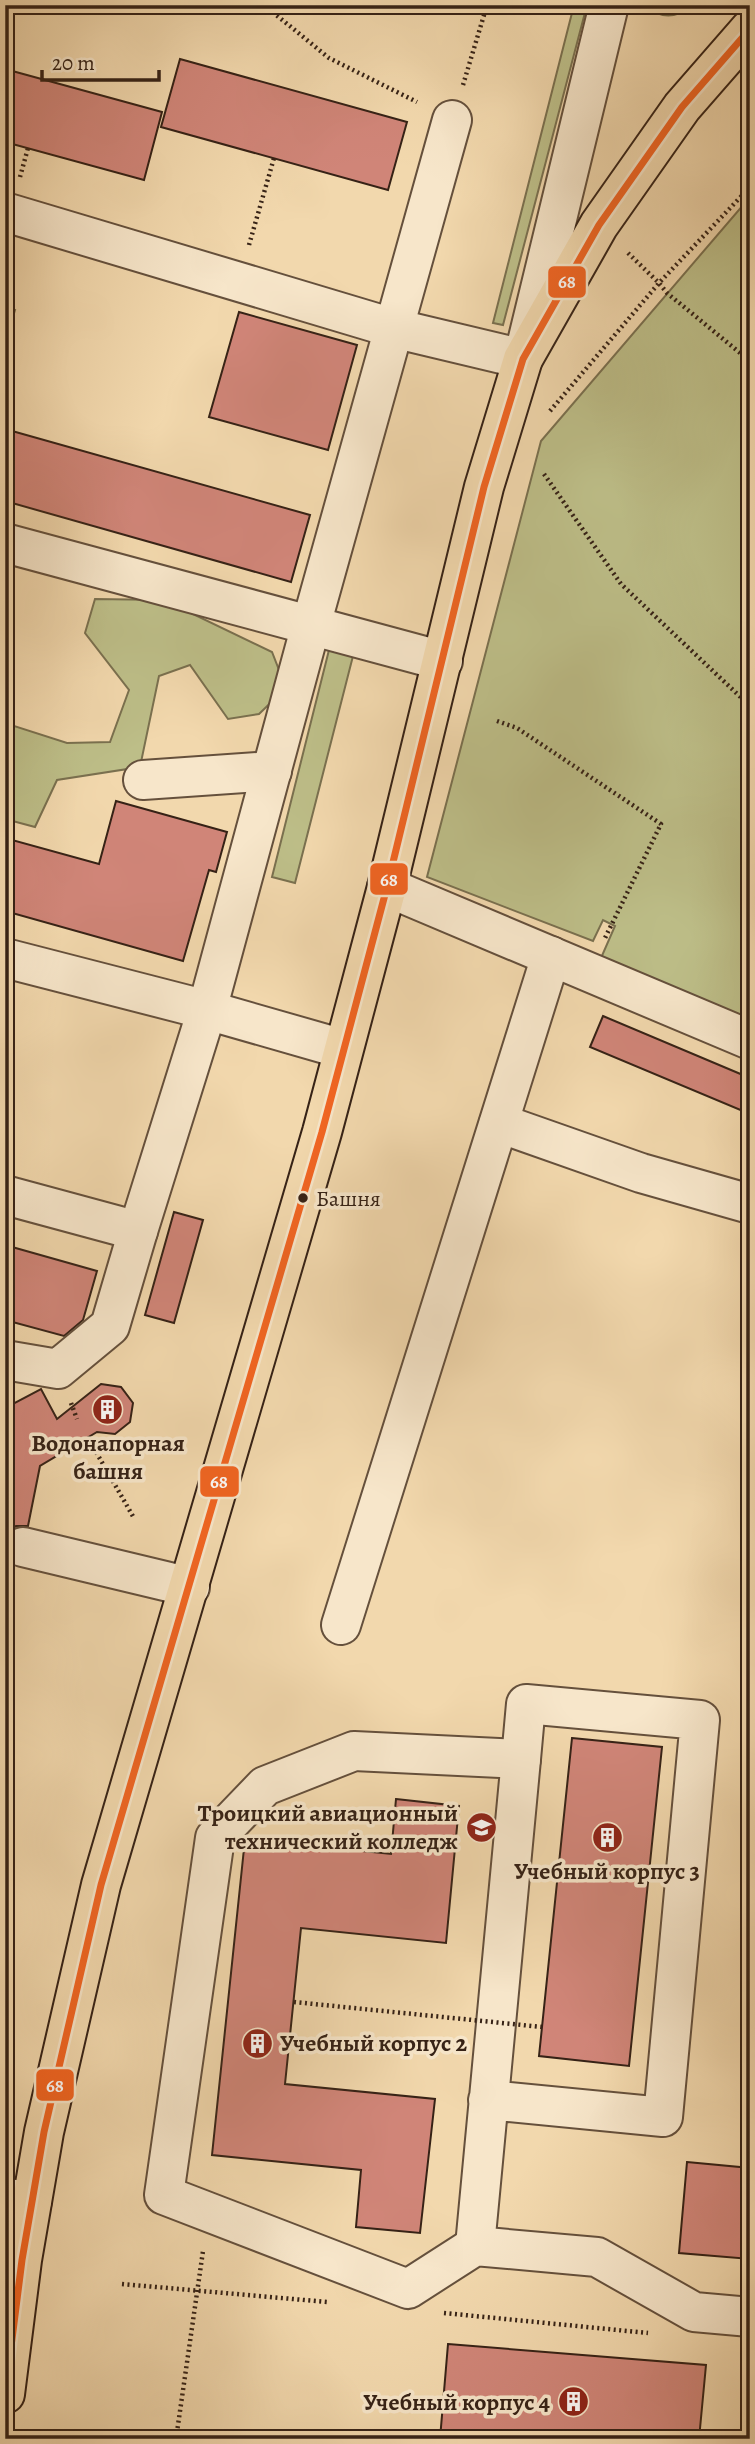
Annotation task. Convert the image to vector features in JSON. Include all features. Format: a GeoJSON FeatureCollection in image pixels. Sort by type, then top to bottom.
{"type":"FeatureCollection","features":[{"type":"Feature","properties":{"kind":"main road"},"geometry":{"type":"LineString","coordinates":[[5,2394],[18,2199],[44,2132],[101,1885],[322,1132],[387,887],[484,487],[523,359],[599,225],[682,107],[750,29]]}},
{"type":"Feature","properties":{"kind":"street"},"geometry":{"type":"LineString","coordinates":[[5,212],[393,328],[523,359],[609,5]]}},
{"type":"Feature","properties":{"kind":"street"},"geometry":{"type":"LineString","coordinates":[[5,1360],[58,1369],[110,1326],[207,1010],[452,120]]}},
{"type":"Feature","properties":{"kind":"street"},"geometry":{"type":"LineString","coordinates":[[5,543],[443,661]]}},
{"type":"Feature","properties":{"kind":"street"},"geometry":{"type":"LineString","coordinates":[[143,780],[272,771]]}},
{"type":"Feature","properties":{"kind":"street"},"geometry":{"type":"LineString","coordinates":[[387,887],[750,1040]]}},
{"type":"Feature","properties":{"kind":"street"},"geometry":{"type":"LineString","coordinates":[[341,1625],[551,957]]}},
{"type":"Feature","properties":{"kind":"street"},"geometry":{"type":"LineString","coordinates":[[5,958],[207,1010],[343,1049]]}},
{"type":"Feature","properties":{"kind":"street"},"geometry":{"type":"LineString","coordinates":[[499,1123],[641,1173],[750,1204]]}},
{"type":"Feature","properties":{"kind":"street"},"geometry":{"type":"LineString","coordinates":[[5,1195],[138,1231]]}},
{"type":"Feature","properties":{"kind":"street"},"geometry":{"type":"LineString","coordinates":[[23,1547],[190,1587]]}},
{"type":"Feature","properties":{"kind":"street"},"geometry":{"type":"LineString","coordinates":[[474,2246],[526,1704],[700,1720],[663,2117],[488,2101]]}},
{"type":"Feature","properties":{"kind":"street"},"geometry":{"type":"LineString","coordinates":[[521,1759],[354,1751],[265,1786],[215,1838],[164,2195],[408,2288],[474,2246],[597,2257],[694,2312],[750,2317]]}},
{"type":"Feature","properties":{"kind":"path"},"geometry":{"type":"LineString","coordinates":[[264,5],[329,58],[452,120],[487,5]]}},
{"type":"Feature","properties":{"kind":"path"},"geometry":{"type":"LineString","coordinates":[[239,282],[274,158]]}},
{"type":"Feature","properties":{"kind":"path"},"geometry":{"type":"LineString","coordinates":[[545,416],[659,283],[750,187]]}},
{"type":"Feature","properties":{"kind":"path"},"geometry":{"type":"LineString","coordinates":[[599,225],[667,293],[750,361]]}},
{"type":"Feature","properties":{"kind":"path"},"geometry":{"type":"LineString","coordinates":[[544,474],[621,584],[750,706]]}},
{"type":"Feature","properties":{"kind":"path"},"geometry":{"type":"LineString","coordinates":[[497,721],[517,728],[661,824],[589,972]]}},
{"type":"Feature","properties":{"kind":"path"},"geometry":{"type":"LineString","coordinates":[[88,1438],[134,1518]]}},
{"type":"Feature","properties":{"kind":"path"},"geometry":{"type":"LineString","coordinates":[[294,2002],[542,2027]]}},
{"type":"Feature","properties":{"kind":"path"},"geometry":{"type":"LineString","coordinates":[[176,2439],[209,2212]]}},
{"type":"Feature","properties":{"kind":"green space"},"geometry":{"type":"Polygon","coordinates":[[[574,5],[587,5],[503,325],[493,323],[574,5]]]}},
{"type":"Feature","properties":{"kind":"green space"},"geometry":{"type":"Polygon","coordinates":[[[645,5],[693,5],[687,10],[668,16],[656,13],[645,5]]]}},
{"type":"Feature","properties":{"kind":"green space"},"geometry":{"type":"Polygon","coordinates":[[[750,197],[750,1023],[601,958],[615,926],[603,920],[593,941],[427,877],[541,441],[750,197]]]}},
{"type":"Feature","properties":{"kind":"green space"},"geometry":{"type":"Polygon","coordinates":[[[5,307],[15,310],[5,345],[5,307]]]}},
{"type":"Feature","properties":{"kind":"green space"},"geometry":{"type":"Polygon","coordinates":[[[95,599],[164,600],[272,652],[286,688],[259,714],[228,719],[190,665],[159,676],[140,767],[57,780],[35,827],[5,819],[5,723],[67,743],[110,742],[129,690],[85,633],[95,599]]]}},
{"type":"Feature","properties":{"kind":"green space"},"geometry":{"type":"Polygon","coordinates":[[[329,650],[353,656],[295,883],[272,877],[329,650]]]}},
{"type":"Feature","properties":{"kind":"building"},"geometry":{"type":"Polygon","coordinates":[[[180,59],[407,122],[388,190],[161,127],[180,59]]]}},
{"type":"Feature","properties":{"kind":"building"},"geometry":{"type":"Polygon","coordinates":[[[5,69],[162,112],[144,180],[5,142],[5,69]]]}},
{"type":"Feature","properties":{"kind":"building"},"geometry":{"type":"Polygon","coordinates":[[[239,312],[357,345],[328,450],[209,417],[239,312]]]}},
{"type":"Feature","properties":{"kind":"building"},"geometry":{"type":"Polygon","coordinates":[[[5,429],[310,515],[291,582],[5,501],[5,429]]]}},
{"type":"Feature","properties":{"kind":"building"},"geometry":{"type":"Polygon","coordinates":[[[116,801],[227,832],[216,872],[209,870],[183,961],[5,911],[5,838],[99,864],[116,801]]]}},
{"type":"Feature","properties":{"kind":"building"},"geometry":{"type":"Polygon","coordinates":[[[603,1016],[750,1078],[750,1114],[590,1047],[603,1016]]]}},
{"type":"Feature","properties":{"kind":"building"},"geometry":{"type":"Polygon","coordinates":[[[174,1212],[203,1220],[174,1323],[145,1315],[174,1212]]]}},
{"type":"Feature","properties":{"kind":"building"},"geometry":{"type":"Polygon","coordinates":[[[5,1245],[97,1271],[83,1320],[64,1336],[5,1320],[5,1245]]]}},
{"type":"Feature","properties":{"kind":"building"},"geometry":{"type":"Polygon","coordinates":[[[101,1384],[121,1387],[133,1403],[130,1422],[115,1434],[97,1432],[40,1466],[28,1526],[16,1526],[5,1535],[5,1408],[41,1389],[57,1419],[101,1384]]]}},
{"type":"Feature","properties":{"kind":"building","name":"Учебный корпус 3"},"geometry":{"type":"Polygon","coordinates":[[[572,1738],[662,1747],[629,2066],[539,2056],[572,1738]]]}},
{"type":"Feature","properties":{"kind":"building","name":"Учебный корпус 2"},"geometry":{"type":"Polygon","coordinates":[[[396,1799],[459,1806],[446,1943],[301,1928],[285,2084],[435,2099],[420,2233],[356,2227],[361,2170],[212,2155],[245,1839],[391,1854],[396,1799]]]}},
{"type":"Feature","properties":{"kind":"building"},"geometry":{"type":"Polygon","coordinates":[[[687,2162],[750,2168],[750,2259],[679,2253],[687,2162]]]}},
{"type":"Feature","properties":{"kind":"building","name":"Учебный корпус 4"},"geometry":{"type":"Polygon","coordinates":[[[448,2344],[706,2365],[699,2439],[440,2439],[448,2344]]]}},
{"type":"Feature","properties":{"kind":"transit line","name":"68"},"geometry":{"type":"LineString","coordinates":[[5,2394],[22,2260],[44,2132],[101,1885],[322,1132],[387,887],[484,487],[523,359],[599,225],[682,107],[750,29]]}},
{"type":"Feature","properties":{"kind":"place","name":"Башня"},"geometry":{"type":"Point","coordinates":[303,1198]}},
{"type":"Feature","properties":{"kind":"place","name":"Водонапорная башня"},"geometry":{"type":"Point","coordinates":[108,1409]}},
{"type":"Feature","properties":{"kind":"place","name":"Троицкий авиационный технический колледж"},"geometry":{"type":"Point","coordinates":[481,1827]}},
{"type":"Feature","properties":{"kind":"place","name":"Учебный корпус 3"},"geometry":{"type":"Point","coordinates":[607,1837]}},
{"type":"Feature","properties":{"kind":"place","name":"Учебный корпус 2"},"geometry":{"type":"Point","coordinates":[257,2043]}},
{"type":"Feature","properties":{"kind":"place","name":"Учебный корпус 4"},"geometry":{"type":"Point","coordinates":[573,2402]}}]}
